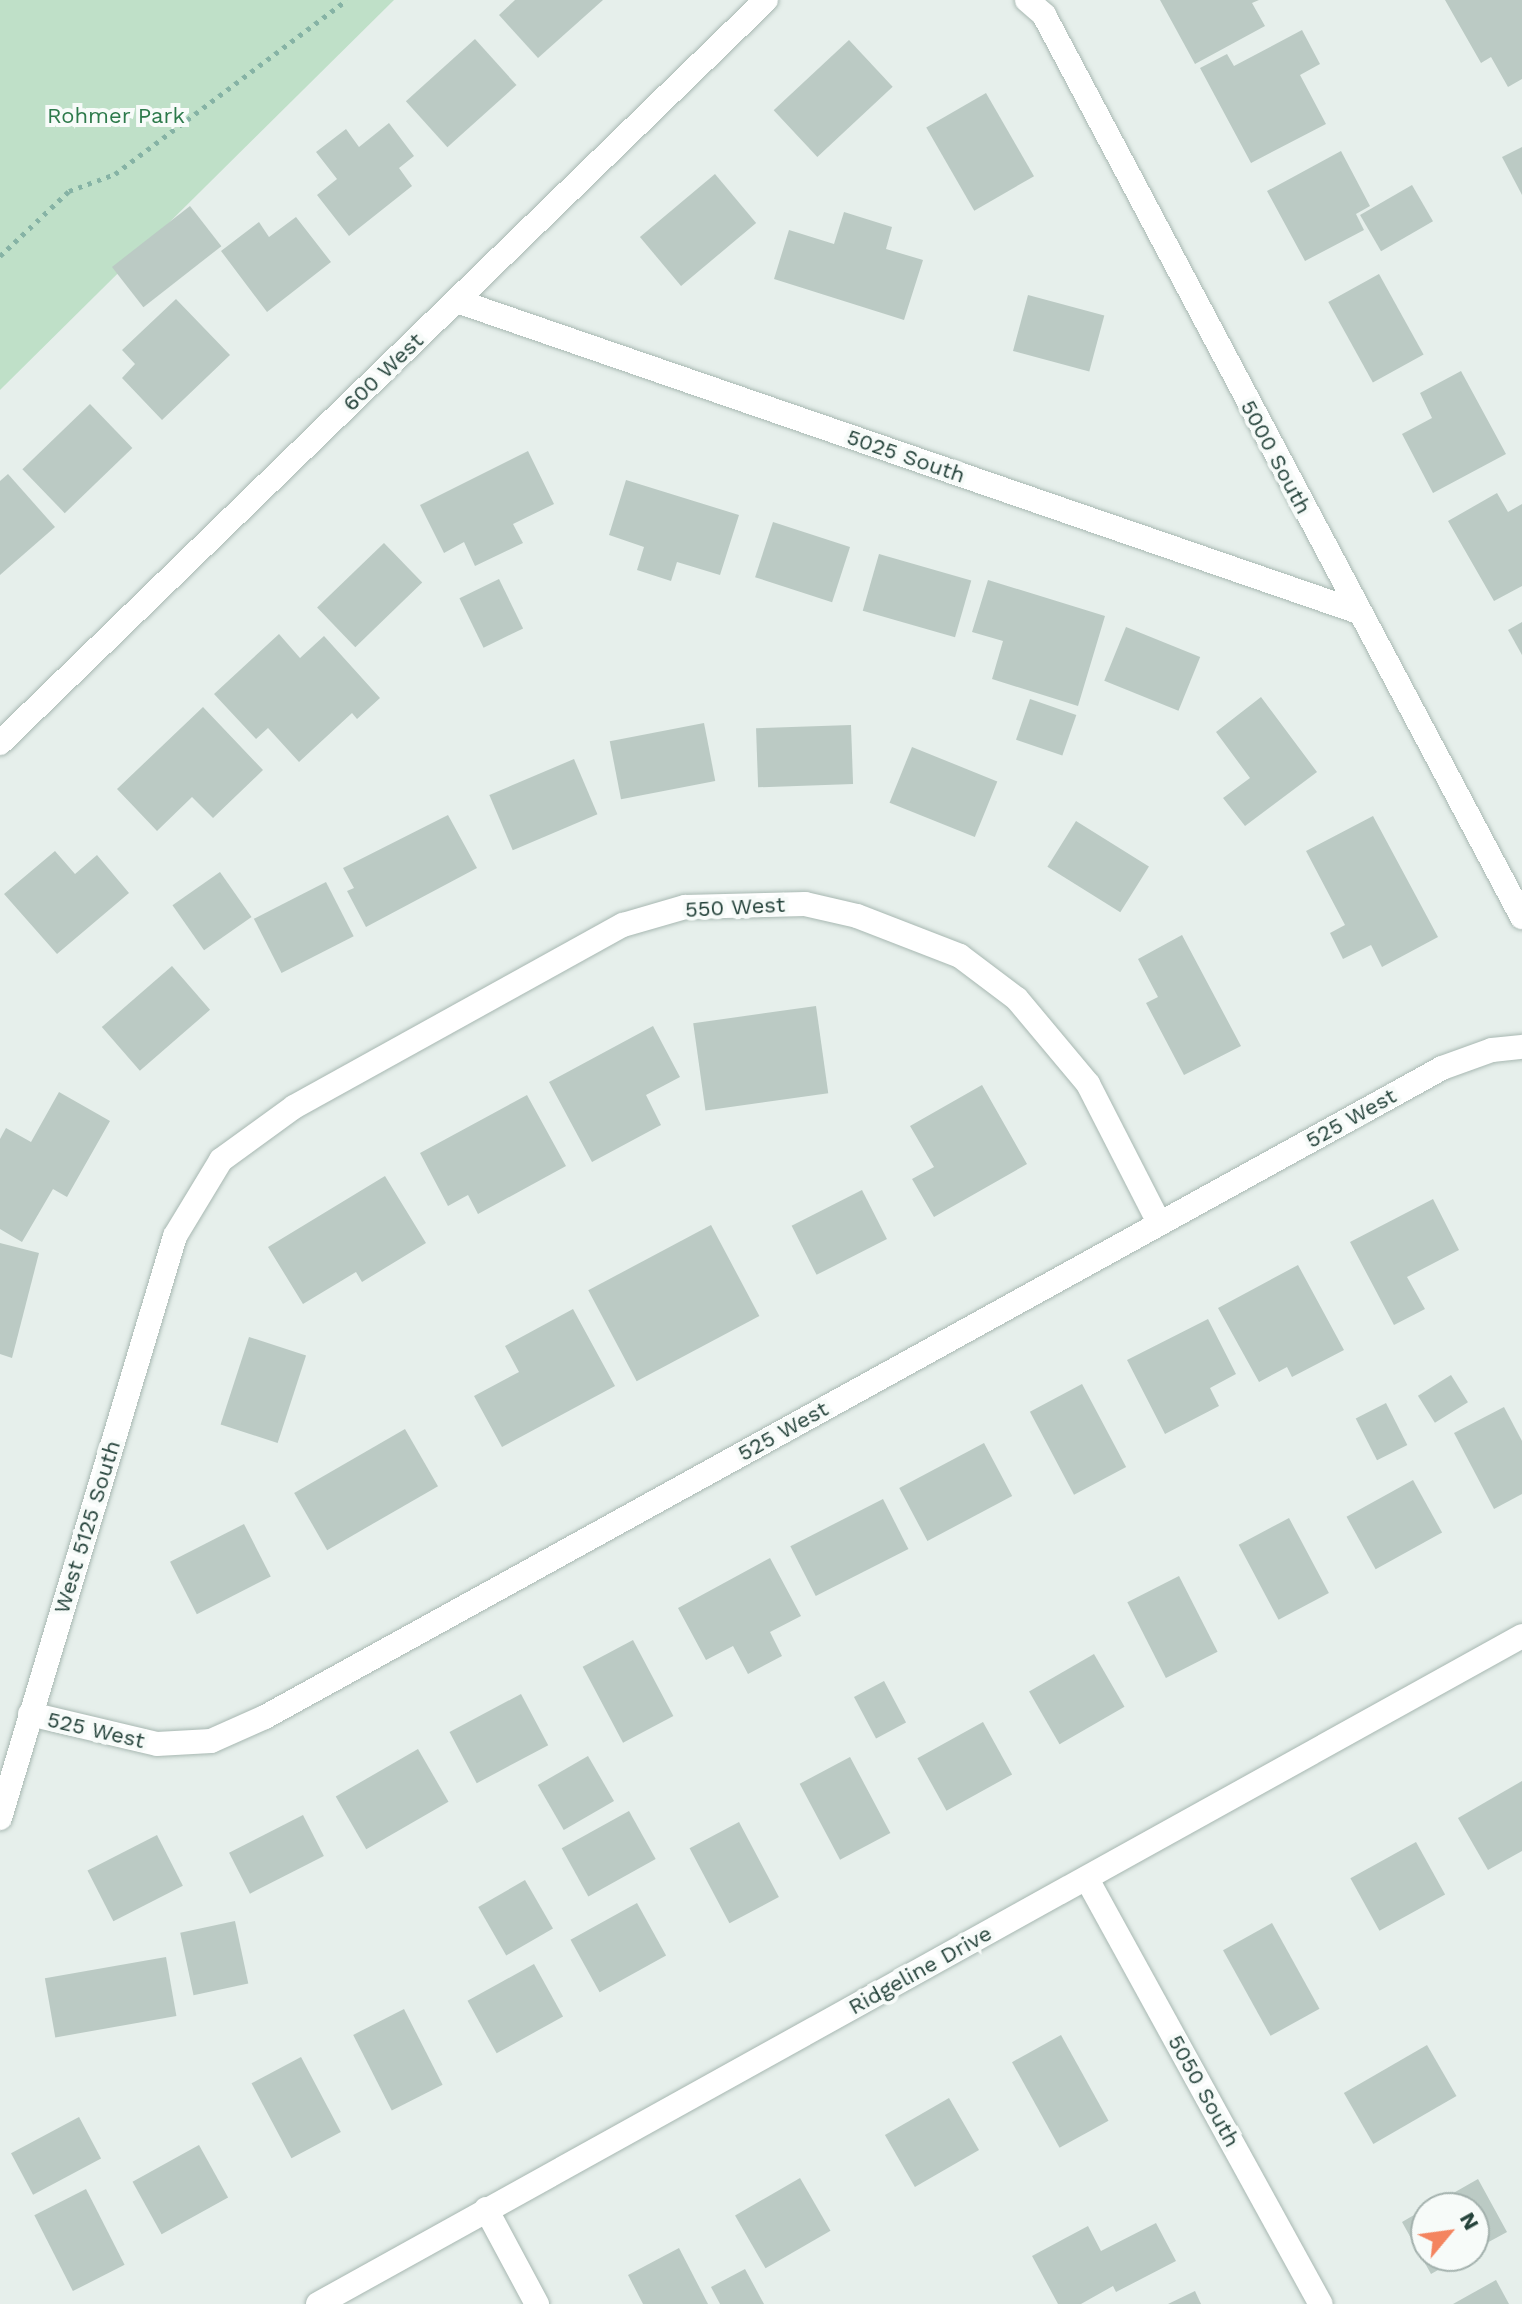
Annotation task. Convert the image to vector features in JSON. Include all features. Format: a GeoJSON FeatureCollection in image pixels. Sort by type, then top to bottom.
{"type":"FeatureCollection","features":[{"type":"Feature","properties":{"kind":"street","name":"600 West"},"geometry":{"type":"LineString","coordinates":[[0,743],[766,0]]}},
{"type":"Feature","properties":{"kind":"street","name":"5000 South"},"geometry":{"type":"LineString","coordinates":[[1027,0],[1044,15],[1356,611],[1522,917]]}},
{"type":"Feature","properties":{"kind":"street","name":"5025 South"},"geometry":{"type":"LineString","coordinates":[[457,301],[1356,611]]}},
{"type":"Feature","properties":{"kind":"street","name":"550 West"},"geometry":{"type":"LineString","coordinates":[[175,1236],[221,1160],[294,1107],[623,925],[685,907],[749,901],[805,904],[912,934],[960,956],[1017,999],[1088,1084],[1159,1223]]}},
{"type":"Feature","properties":{"kind":"street","name":"525 West"},"geometry":{"type":"LineString","coordinates":[[30,1714],[157,1744],[211,1741],[265,1717],[1442,1068],[1492,1050],[1522,1047]]}},
{"type":"Feature","properties":{"kind":"street","name":"West 5125 South"},"geometry":{"type":"LineString","coordinates":[[0,1818],[175,1236]]}},
{"type":"Feature","properties":{"kind":"street","name":"Ridgeline Drive"},"geometry":{"type":"LineString","coordinates":[[318,2304],[1522,1636]]}},
{"type":"Feature","properties":{"kind":"street","name":"5050 South"},"geometry":{"type":"LineString","coordinates":[[1087,1879],[1321,2304]]}},
{"type":"Feature","properties":{"kind":"street"},"geometry":{"type":"LineString","coordinates":[[486,2209],[537,2304]]}},
{"type":"Feature","properties":{"kind":"path"},"geometry":{"type":"LineString","coordinates":[[0,256],[69,191],[115,174],[347,0]]}},
{"type":"Feature","properties":{"kind":"green space","name":"Rohmer Park"},"geometry":{"type":"Polygon","coordinates":[[[0,0],[394,0],[0,390],[0,0]]]}},
{"type":"Feature","properties":{"kind":"building"},"geometry":{"type":"Polygon","coordinates":[[[515,0],[603,0],[538,58],[499,15],[515,0]]]}},
{"type":"Feature","properties":{"kind":"building"},"geometry":{"type":"Polygon","coordinates":[[[1160,0],[1259,0],[1252,3],[1265,26],[1195,64],[1160,0]]]}},
{"type":"Feature","properties":{"kind":"building"},"geometry":{"type":"Polygon","coordinates":[[[1445,0],[1522,0],[1522,79],[1508,87],[1491,57],[1481,63],[1445,0]]]}},
{"type":"Feature","properties":{"kind":"building"},"geometry":{"type":"Polygon","coordinates":[[[1302,30],[1320,64],[1300,75],[1326,124],[1251,163],[1200,68],[1227,54],[1234,66],[1302,30]]]}},
{"type":"Feature","properties":{"kind":"building"},"geometry":{"type":"Polygon","coordinates":[[[475,39],[516,85],[447,147],[406,101],[475,39]]]}},
{"type":"Feature","properties":{"kind":"building"},"geometry":{"type":"Polygon","coordinates":[[[849,40],[893,87],[817,157],[774,110],[849,40]]]}},
{"type":"Feature","properties":{"kind":"building"},"geometry":{"type":"Polygon","coordinates":[[[986,93],[1034,176],[974,211],[926,128],[986,93]]]}},
{"type":"Feature","properties":{"kind":"building"},"geometry":{"type":"Polygon","coordinates":[[[389,123],[414,156],[399,168],[412,186],[349,236],[317,195],[337,179],[316,152],[346,129],[359,147],[389,123]]]}},
{"type":"Feature","properties":{"kind":"building"},"geometry":{"type":"Polygon","coordinates":[[[1522,147],[1522,195],[1502,157],[1522,147]]]}},
{"type":"Feature","properties":{"kind":"building"},"geometry":{"type":"Polygon","coordinates":[[[1341,151],[1370,206],[1356,214],[1364,230],[1305,261],[1267,191],[1341,151]]]}},
{"type":"Feature","properties":{"kind":"building"},"geometry":{"type":"Polygon","coordinates":[[[715,174],[756,223],[681,286],[640,237],[715,174]]]}},
{"type":"Feature","properties":{"kind":"building"},"geometry":{"type":"Polygon","coordinates":[[[1412,185],[1433,221],[1381,251],[1360,215],[1412,185]]]}},
{"type":"Feature","properties":{"kind":"building"},"geometry":{"type":"Polygon","coordinates":[[[190,206],[221,246],[143,307],[112,267],[190,206]]]}},
{"type":"Feature","properties":{"kind":"building"},"geometry":{"type":"Polygon","coordinates":[[[844,212],[892,227],[886,249],[923,260],[904,320],[774,279],[789,230],[834,244],[844,212]]]}},
{"type":"Feature","properties":{"kind":"building"},"geometry":{"type":"Polygon","coordinates":[[[296,217],[331,262],[267,312],[221,251],[259,222],[269,237],[296,217]]]}},
{"type":"Feature","properties":{"kind":"building"},"geometry":{"type":"Polygon","coordinates":[[[1379,274],[1424,354],[1373,383],[1328,302],[1379,274]]]}},
{"type":"Feature","properties":{"kind":"building"},"geometry":{"type":"Polygon","coordinates":[[[1028,295],[1104,315],[1089,371],[1013,351],[1028,295]]]}},
{"type":"Feature","properties":{"kind":"building"},"geometry":{"type":"Polygon","coordinates":[[[176,299],[230,355],[162,420],[122,378],[135,364],[122,350],[176,299]]]}},
{"type":"Feature","properties":{"kind":"building"},"geometry":{"type":"Polygon","coordinates":[[[1461,371],[1506,454],[1433,493],[1402,434],[1432,418],[1420,393],[1461,371]]]}},
{"type":"Feature","properties":{"kind":"building"},"geometry":{"type":"Polygon","coordinates":[[[90,404],[132,448],[65,513],[22,469],[90,404]]]}},
{"type":"Feature","properties":{"kind":"building"},"geometry":{"type":"Polygon","coordinates":[[[528,451],[554,504],[513,524],[523,543],[475,566],[464,542],[444,553],[420,505],[528,451]]]}},
{"type":"Feature","properties":{"kind":"building"},"geometry":{"type":"Polygon","coordinates":[[[8,474],[55,527],[0,575],[0,481],[8,474]]]}},
{"type":"Feature","properties":{"kind":"building"},"geometry":{"type":"Polygon","coordinates":[[[626,480],[739,515],[720,575],[677,562],[671,581],[637,570],[644,547],[609,535],[626,480]]]}},
{"type":"Feature","properties":{"kind":"building"},"geometry":{"type":"Polygon","coordinates":[[[1497,493],[1508,512],[1522,504],[1522,586],[1494,601],[1448,521],[1497,493]]]}},
{"type":"Feature","properties":{"kind":"building"},"geometry":{"type":"Polygon","coordinates":[[[773,522],[850,547],[832,602],[755,577],[773,522]]]}},
{"type":"Feature","properties":{"kind":"building"},"geometry":{"type":"Polygon","coordinates":[[[384,543],[422,583],[355,647],[317,608],[384,543]]]}},
{"type":"Feature","properties":{"kind":"building"},"geometry":{"type":"Polygon","coordinates":[[[879,554],[971,580],[955,637],[863,611],[879,554]]]}},
{"type":"Feature","properties":{"kind":"building"},"geometry":{"type":"Polygon","coordinates":[[[499,579],[523,628],[484,648],[459,598],[499,579]]]}},
{"type":"Feature","properties":{"kind":"building"},"geometry":{"type":"Polygon","coordinates":[[[988,580],[1105,616],[1078,706],[992,679],[1003,641],[972,632],[988,580]]]}},
{"type":"Feature","properties":{"kind":"building"},"geometry":{"type":"Polygon","coordinates":[[[1522,622],[1522,655],[1508,630],[1522,622]]]}},
{"type":"Feature","properties":{"kind":"building"},"geometry":{"type":"Polygon","coordinates":[[[1126,627],[1200,657],[1178,711],[1104,681],[1126,627]]]}},
{"type":"Feature","properties":{"kind":"building"},"geometry":{"type":"Polygon","coordinates":[[[279,634],[300,658],[324,636],[380,698],[357,719],[352,713],[299,762],[268,728],[256,739],[214,694],[279,634]]]}},
{"type":"Feature","properties":{"kind":"building"},"geometry":{"type":"Polygon","coordinates":[[[1261,697],[1317,772],[1245,826],[1223,798],[1250,778],[1216,732],[1261,697]]]}},
{"type":"Feature","properties":{"kind":"building"},"geometry":{"type":"Polygon","coordinates":[[[1030,699],[1076,715],[1062,756],[1016,740],[1030,699]]]}},
{"type":"Feature","properties":{"kind":"building"},"geometry":{"type":"Polygon","coordinates":[[[203,707],[263,770],[213,818],[192,797],[157,831],[117,789],[203,707]]]}},
{"type":"Feature","properties":{"kind":"building"},"geometry":{"type":"Polygon","coordinates":[[[704,723],[715,781],[621,799],[610,741],[704,723]]]}},
{"type":"Feature","properties":{"kind":"building"},"geometry":{"type":"Polygon","coordinates":[[[851,725],[853,784],[758,787],[756,728],[851,725]]]}},
{"type":"Feature","properties":{"kind":"building"},"geometry":{"type":"Polygon","coordinates":[[[912,747],[997,781],[975,837],[890,803],[912,747]]]}},
{"type":"Feature","properties":{"kind":"building"},"geometry":{"type":"Polygon","coordinates":[[[574,759],[597,814],[513,850],[489,795],[574,759]]]}},
{"type":"Feature","properties":{"kind":"building"},"geometry":{"type":"Polygon","coordinates":[[[448,815],[477,868],[366,927],[347,891],[354,888],[343,868],[448,815]]]}},
{"type":"Feature","properties":{"kind":"building"},"geometry":{"type":"Polygon","coordinates":[[[1373,816],[1438,937],[1382,967],[1371,945],[1343,959],[1330,933],[1345,925],[1306,851],[1373,816]]]}},
{"type":"Feature","properties":{"kind":"building"},"geometry":{"type":"Polygon","coordinates":[[[1076,821],[1149,867],[1120,912],[1047,867],[1076,821]]]}},
{"type":"Feature","properties":{"kind":"building"},"geometry":{"type":"Polygon","coordinates":[[[55,851],[75,874],[97,855],[129,893],[57,954],[4,894],[55,851]]]}},
{"type":"Feature","properties":{"kind":"building"},"geometry":{"type":"Polygon","coordinates":[[[220,872],[252,917],[204,950],[172,905],[220,872]]]}},
{"type":"Feature","properties":{"kind":"building"},"geometry":{"type":"Polygon","coordinates":[[[326,882],[354,936],[282,973],[254,919],[326,882]]]}},
{"type":"Feature","properties":{"kind":"building"},"geometry":{"type":"Polygon","coordinates":[[[1182,935],[1241,1046],[1184,1075],[1146,1003],[1158,997],[1138,959],[1182,935]]]}},
{"type":"Feature","properties":{"kind":"building"},"geometry":{"type":"Polygon","coordinates":[[[172,966],[210,1010],[140,1071],[102,1027],[172,966]]]}},
{"type":"Feature","properties":{"kind":"building"},"geometry":{"type":"Polygon","coordinates":[[[816,1006],[828,1093],[705,1110],[693,1023],[816,1006]]]}},
{"type":"Feature","properties":{"kind":"building"},"geometry":{"type":"Polygon","coordinates":[[[653,1026],[680,1077],[646,1095],[661,1125],[592,1162],[549,1082],[653,1026]]]}},
{"type":"Feature","properties":{"kind":"building"},"geometry":{"type":"Polygon","coordinates":[[[982,1085],[1027,1164],[934,1217],[912,1179],[934,1167],[910,1126],[982,1085]]]}},
{"type":"Feature","properties":{"kind":"building"},"geometry":{"type":"Polygon","coordinates":[[[59,1092],[110,1121],[67,1197],[53,1189],[22,1242],[0,1229],[0,1139],[6,1128],[31,1142],[59,1092]]]}},
{"type":"Feature","properties":{"kind":"building"},"geometry":{"type":"Polygon","coordinates":[[[527,1095],[566,1166],[478,1214],[468,1195],[448,1206],[420,1153],[527,1095]]]}},
{"type":"Feature","properties":{"kind":"building"},"geometry":{"type":"Polygon","coordinates":[[[385,1176],[426,1243],[362,1282],[356,1272],[303,1304],[268,1247],[385,1176]]]}},
{"type":"Feature","properties":{"kind":"building"},"geometry":{"type":"Polygon","coordinates":[[[862,1190],[887,1239],[817,1275],[792,1226],[862,1190]]]}},
{"type":"Feature","properties":{"kind":"building"},"geometry":{"type":"Polygon","coordinates":[[[1433,1199],[1459,1250],[1407,1277],[1425,1309],[1394,1325],[1350,1242],[1433,1199]]]}},
{"type":"Feature","properties":{"kind":"building"},"geometry":{"type":"Polygon","coordinates":[[[711,1225],[759,1316],[637,1381],[588,1290],[711,1225]]]}},
{"type":"Feature","properties":{"kind":"building"},"geometry":{"type":"Polygon","coordinates":[[[0,1243],[39,1253],[12,1358],[0,1354],[0,1243]]]}},
{"type":"Feature","properties":{"kind":"building"},"geometry":{"type":"Polygon","coordinates":[[[1298,1265],[1344,1350],[1292,1377],[1287,1367],[1259,1382],[1218,1308],[1298,1265]]]}},
{"type":"Feature","properties":{"kind":"building"},"geometry":{"type":"Polygon","coordinates":[[[573,1309],[615,1386],[502,1447],[474,1396],[519,1372],[505,1346],[573,1309]]]}},
{"type":"Feature","properties":{"kind":"building"},"geometry":{"type":"Polygon","coordinates":[[[1208,1319],[1236,1374],[1210,1388],[1219,1406],[1165,1434],[1127,1360],[1208,1319]]]}},
{"type":"Feature","properties":{"kind":"building"},"geometry":{"type":"Polygon","coordinates":[[[249,1337],[306,1356],[278,1443],[221,1424],[249,1337]]]}},
{"type":"Feature","properties":{"kind":"building"},"geometry":{"type":"Polygon","coordinates":[[[1451,1375],[1468,1402],[1435,1423],[1418,1396],[1451,1375]]]}},
{"type":"Feature","properties":{"kind":"building"},"geometry":{"type":"Polygon","coordinates":[[[1082,1384],[1126,1467],[1074,1495],[1030,1412],[1082,1384]]]}},
{"type":"Feature","properties":{"kind":"building"},"geometry":{"type":"Polygon","coordinates":[[[1386,1403],[1407,1445],[1377,1460],[1356,1418],[1386,1403]]]}},
{"type":"Feature","properties":{"kind":"building"},"geometry":{"type":"Polygon","coordinates":[[[1504,1407],[1522,1441],[1522,1494],[1494,1509],[1454,1433],[1504,1407]]]}},
{"type":"Feature","properties":{"kind":"building"},"geometry":{"type":"Polygon","coordinates":[[[405,1429],[438,1486],[327,1550],[294,1493],[405,1429]]]}},
{"type":"Feature","properties":{"kind":"building"},"geometry":{"type":"Polygon","coordinates":[[[984,1443],[1012,1496],[927,1541],[899,1488],[984,1443]]]}},
{"type":"Feature","properties":{"kind":"building"},"geometry":{"type":"Polygon","coordinates":[[[1413,1480],[1442,1532],[1376,1569],[1347,1517],[1413,1480]]]}},
{"type":"Feature","properties":{"kind":"building"},"geometry":{"type":"Polygon","coordinates":[[[883,1499],[908,1549],[816,1596],[790,1546],[883,1499]]]}},
{"type":"Feature","properties":{"kind":"building"},"geometry":{"type":"Polygon","coordinates":[[[1289,1518],[1329,1593],[1279,1620],[1239,1545],[1289,1518]]]}},
{"type":"Feature","properties":{"kind":"building"},"geometry":{"type":"Polygon","coordinates":[[[244,1524],[271,1577],[197,1614],[170,1562],[244,1524]]]}},
{"type":"Feature","properties":{"kind":"building"},"geometry":{"type":"Polygon","coordinates":[[[770,1558],[801,1616],[770,1632],[782,1656],[748,1674],[733,1646],[706,1660],[678,1608],[770,1558]]]}},
{"type":"Feature","properties":{"kind":"building"},"geometry":{"type":"Polygon","coordinates":[[[1179,1576],[1218,1652],[1166,1678],[1127,1602],[1179,1576]]]}},
{"type":"Feature","properties":{"kind":"building"},"geometry":{"type":"Polygon","coordinates":[[[633,1640],[673,1716],[623,1743],[583,1667],[633,1640]]]}},
{"type":"Feature","properties":{"kind":"building"},"geometry":{"type":"Polygon","coordinates":[[[1094,1654],[1124,1707],[1060,1744],[1029,1692],[1094,1654]]]}},
{"type":"Feature","properties":{"kind":"building"},"geometry":{"type":"Polygon","coordinates":[[[884,1681],[906,1722],[876,1738],[854,1697],[884,1681]]]}},
{"type":"Feature","properties":{"kind":"building"},"geometry":{"type":"Polygon","coordinates":[[[521,1694],[548,1745],[477,1783],[449,1732],[521,1694]]]}},
{"type":"Feature","properties":{"kind":"building"},"geometry":{"type":"Polygon","coordinates":[[[983,1722],[1012,1774],[946,1811],[917,1758],[983,1722]]]}},
{"type":"Feature","properties":{"kind":"building"},"geometry":{"type":"Polygon","coordinates":[[[418,1749],[448,1802],[366,1849],[336,1796],[418,1749]]]}},
{"type":"Feature","properties":{"kind":"building"},"geometry":{"type":"Polygon","coordinates":[[[588,1756],[614,1801],[564,1830],[538,1785],[588,1756]]]}},
{"type":"Feature","properties":{"kind":"building"},"geometry":{"type":"Polygon","coordinates":[[[850,1757],[890,1833],[840,1860],[800,1784],[850,1757]]]}},
{"type":"Feature","properties":{"kind":"building"},"geometry":{"type":"Polygon","coordinates":[[[1522,1781],[1522,1851],[1488,1870],[1458,1818],[1522,1781]]]}},
{"type":"Feature","properties":{"kind":"building"},"geometry":{"type":"Polygon","coordinates":[[[629,1811],[656,1859],[588,1896],[562,1848],[629,1811]]]}},
{"type":"Feature","properties":{"kind":"building"},"geometry":{"type":"Polygon","coordinates":[[[303,1815],[324,1856],[250,1894],[229,1853],[303,1815]]]}},
{"type":"Feature","properties":{"kind":"building"},"geometry":{"type":"Polygon","coordinates":[[[739,1822],[779,1897],[729,1923],[690,1848],[739,1822]]]}},
{"type":"Feature","properties":{"kind":"building"},"geometry":{"type":"Polygon","coordinates":[[[157,1835],[183,1886],[113,1921],[88,1870],[157,1835]]]}},
{"type":"Feature","properties":{"kind":"building"},"geometry":{"type":"Polygon","coordinates":[[[1416,1842],[1445,1894],[1379,1931],[1350,1878],[1416,1842]]]}},
{"type":"Feature","properties":{"kind":"building"},"geometry":{"type":"Polygon","coordinates":[[[525,1880],[553,1928],[506,1955],[478,1907],[525,1880]]]}},
{"type":"Feature","properties":{"kind":"building"},"geometry":{"type":"Polygon","coordinates":[[[637,1903],[666,1955],[600,1992],[571,1940],[637,1903]]]}},
{"type":"Feature","properties":{"kind":"building"},"geometry":{"type":"Polygon","coordinates":[[[235,1921],[248,1984],[194,1995],[180,1933],[235,1921]]]}},
{"type":"Feature","properties":{"kind":"building"},"geometry":{"type":"Polygon","coordinates":[[[1272,1923],[1320,2009],[1271,2036],[1223,1950],[1272,1923]]]}},
{"type":"Feature","properties":{"kind":"building"},"geometry":{"type":"Polygon","coordinates":[[[166,1957],[176,2016],[55,2037],[45,1978],[166,1957]]]}},
{"type":"Feature","properties":{"kind":"building"},"geometry":{"type":"Polygon","coordinates":[[[534,1964],[563,2016],[497,2053],[468,2001],[534,1964]]]}},
{"type":"Feature","properties":{"kind":"building"},"geometry":{"type":"Polygon","coordinates":[[[404,2009],[443,2085],[392,2111],[353,2035],[404,2009]]]}},
{"type":"Feature","properties":{"kind":"building"},"geometry":{"type":"Polygon","coordinates":[[[1061,2035],[1109,2121],[1060,2148],[1012,2062],[1061,2035]]]}},
{"type":"Feature","properties":{"kind":"building"},"geometry":{"type":"Polygon","coordinates":[[[1427,2045],[1456,2096],[1373,2144],[1344,2093],[1427,2045]]]}},
{"type":"Feature","properties":{"kind":"building"},"geometry":{"type":"Polygon","coordinates":[[[301,2057],[341,2132],[291,2158],[252,2083],[301,2057]]]}},
{"type":"Feature","properties":{"kind":"building"},"geometry":{"type":"Polygon","coordinates":[[[949,2098],[979,2150],[915,2187],[885,2135],[949,2098]]]}},
{"type":"Feature","properties":{"kind":"building"},"geometry":{"type":"Polygon","coordinates":[[[79,2117],[101,2158],[33,2195],[11,2153],[79,2117]]]}},
{"type":"Feature","properties":{"kind":"building"},"geometry":{"type":"Polygon","coordinates":[[[199,2145],[228,2197],[162,2234],[133,2182],[199,2145]]]}},
{"type":"Feature","properties":{"kind":"building"},"geometry":{"type":"Polygon","coordinates":[[[800,2178],[830,2231],[766,2268],[735,2216],[800,2178]]]}},
{"type":"Feature","properties":{"kind":"building"},"geometry":{"type":"Polygon","coordinates":[[[1478,2179],[1485,2192],[1455,2192],[1478,2179]]]}},
{"type":"Feature","properties":{"kind":"building"},"geometry":{"type":"Polygon","coordinates":[[[86,2189],[125,2265],[73,2291],[34,2215],[86,2189]]]}},
{"type":"Feature","properties":{"kind":"building"},"geometry":{"type":"Polygon","coordinates":[[[1490,2201],[1507,2232],[1490,2241],[1490,2201]]]}},
{"type":"Feature","properties":{"kind":"building"},"geometry":{"type":"Polygon","coordinates":[[[1410,2217],[1410,2236],[1402,2222],[1410,2217]]]}},
{"type":"Feature","properties":{"kind":"building"},"geometry":{"type":"Polygon","coordinates":[[[1156,2223],[1176,2261],[1116,2292],[1113,2286],[1081,2304],[1058,2304],[1032,2256],[1088,2226],[1101,2251],[1156,2223]]]}},
{"type":"Feature","properties":{"kind":"building"},"geometry":{"type":"Polygon","coordinates":[[[679,2248],[708,2304],[643,2304],[628,2275],[679,2248]]]}},
{"type":"Feature","properties":{"kind":"building"},"geometry":{"type":"Polygon","coordinates":[[[745,2269],[764,2304],[720,2304],[711,2287],[745,2269]]]}},
{"type":"Feature","properties":{"kind":"building"},"geometry":{"type":"Polygon","coordinates":[[[1496,2280],[1509,2304],[1453,2304],[1496,2280]]]}},
{"type":"Feature","properties":{"kind":"building"},"geometry":{"type":"Polygon","coordinates":[[[1195,2291],[1201,2304],[1168,2304],[1195,2291]]]}}]}
